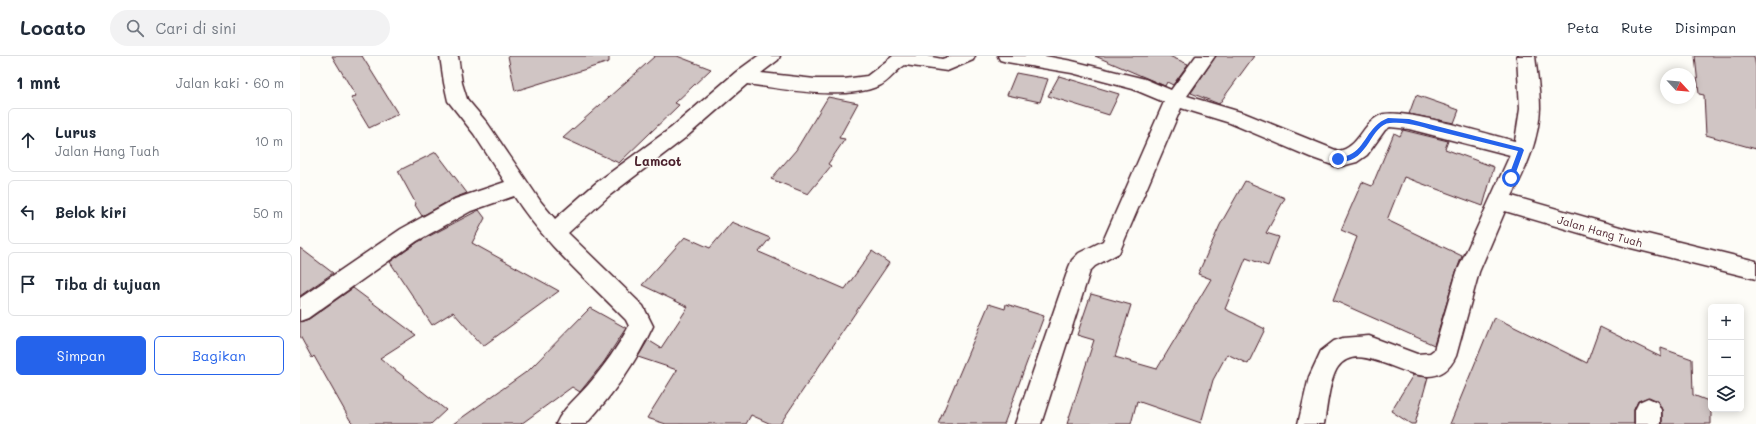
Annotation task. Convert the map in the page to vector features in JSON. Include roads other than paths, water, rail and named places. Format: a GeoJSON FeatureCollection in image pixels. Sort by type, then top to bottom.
{"type":"FeatureCollection","features":[{"type":"Feature","properties":{"kind":"street"},"geometry":{"type":"LineString","coordinates":[[449,56],[453,83],[458,101],[481,129],[533,208],[554,233],[635,313],[641,326],[633,343],[603,386],[569,424]]}},
{"type":"Feature","properties":{"kind":"street"},"geometry":{"type":"LineString","coordinates":[[554,233],[603,189],[678,133],[743,77],[771,56]]}},
{"type":"Feature","properties":{"kind":"street"},"geometry":{"type":"LineString","coordinates":[[743,77],[819,87],[851,85],[872,81],[881,76],[899,60],[912,59],[942,65],[966,56]]}},
{"type":"Feature","properties":{"kind":"street"},"geometry":{"type":"LineString","coordinates":[[1008,56],[1072,67],[1138,84],[1175,99],[1237,118],[1317,152],[1338,159],[1350,157],[1360,150],[1378,125],[1388,120],[1409,122],[1522,150]]}},
{"type":"Feature","properties":{"kind":"street"},"geometry":{"type":"LineString","coordinates":[[1028,424],[1080,267],[1088,257],[1105,253],[1111,247],[1175,99],[1206,56]]}},
{"type":"Feature","properties":{"kind":"street"},"geometry":{"type":"LineString","coordinates":[[1311,424],[1321,377],[1330,360],[1343,349],[1369,347],[1417,365],[1436,364],[1444,356],[1468,272],[1499,200],[1511,178],[1522,150],[1529,126],[1530,97],[1526,56]]}},
{"type":"Feature","properties":{"kind":"street"},"geometry":{"type":"LineString","coordinates":[[300,311],[409,235],[463,205],[518,186]]}},
{"type":"Feature","properties":{"kind":"street","name":"Jalan Hang Tuah"},"geometry":{"type":"LineString","coordinates":[[1499,200],[1530,211],[1658,247],[1756,270]]}},
{"type":"Feature","properties":{"kind":"district","name":"Lamcot"},"geometry":{"type":"Point","coordinates":[658,160]}}]}
